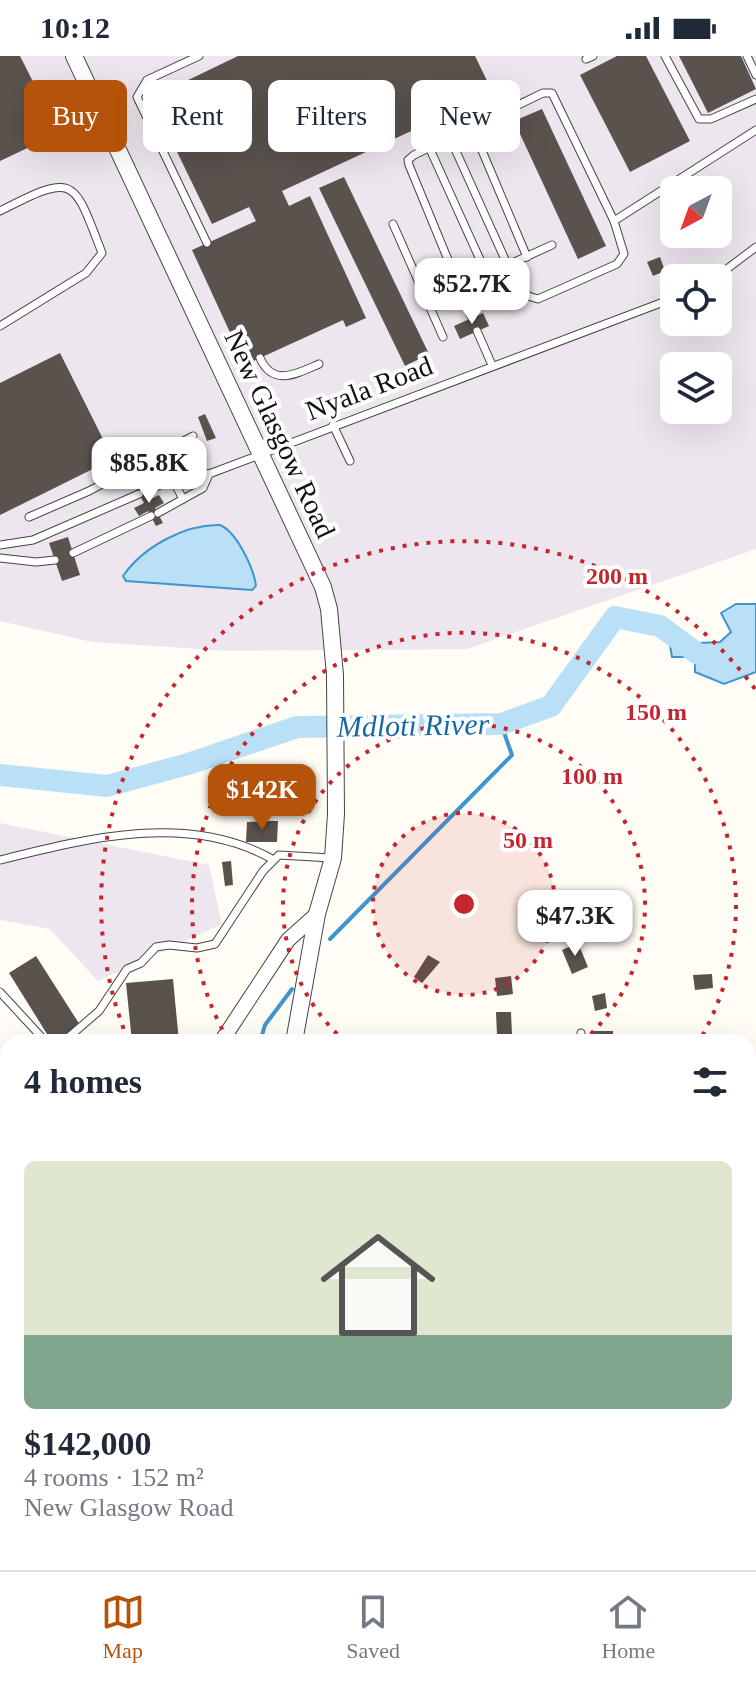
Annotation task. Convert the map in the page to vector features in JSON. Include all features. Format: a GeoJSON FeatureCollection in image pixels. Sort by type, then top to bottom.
{"type":"FeatureCollection","features":[{"type":"Feature","properties":{"kind":"street","name":"New Glasgow Road"},"geometry":{"type":"LineString","coordinates":[[74,56],[323,587],[329,609],[335,675],[336,814],[333,858],[317,914],[295,1034]]}},
{"type":"Feature","properties":{"kind":"street"},"geometry":{"type":"LineString","coordinates":[[226,1034],[288,940],[317,914]]}},
{"type":"Feature","properties":{"kind":"lane"},"geometry":{"type":"LineString","coordinates":[[199,56],[147,80],[137,97],[207,243]]}},
{"type":"Feature","properties":{"kind":"lane"},"geometry":{"type":"LineString","coordinates":[[665,56],[699,119],[711,119],[756,99]]}},
{"type":"Feature","properties":{"kind":"lane"},"geometry":{"type":"LineString","coordinates":[[747,56],[756,75]]}},
{"type":"Feature","properties":{"kind":"lane"},"geometry":{"type":"LineString","coordinates":[[456,152],[523,293],[538,299],[622,260],[624,254],[614,221],[552,93],[543,93],[520,104]]}},
{"type":"Feature","properties":{"kind":"lane"},"geometry":{"type":"LineString","coordinates":[[614,221],[756,130]]}},
{"type":"Feature","properties":{"kind":"lane"},"geometry":{"type":"LineString","coordinates":[[420,152],[410,158],[409,165],[472,318]]}},
{"type":"Feature","properties":{"kind":"lane"},"geometry":{"type":"LineString","coordinates":[[431,152],[487,275]]}},
{"type":"Feature","properties":{"kind":"lane"},"geometry":{"type":"LineString","coordinates":[[483,152],[527,257]]}},
{"type":"Feature","properties":{"kind":"lane"},"geometry":{"type":"LineString","coordinates":[[0,211],[50,187],[73,191],[81,197],[102,253],[86,273],[0,326]]}},
{"type":"Feature","properties":{"kind":"lane"},"geometry":{"type":"LineString","coordinates":[[393,224],[443,337]]}},
{"type":"Feature","properties":{"kind":"lane"},"geometry":{"type":"LineString","coordinates":[[459,287],[552,245]]}},
{"type":"Feature","properties":{"kind":"lane"},"geometry":{"type":"LineString","coordinates":[[732,265],[756,247]]}},
{"type":"Feature","properties":{"kind":"lane"},"geometry":{"type":"LineString","coordinates":[[419,283],[451,267]]}},
{"type":"Feature","properties":{"kind":"lane","name":"Nyala Road"},"geometry":{"type":"LineString","coordinates":[[209,474],[660,303]]}},
{"type":"Feature","properties":{"kind":"lane"},"geometry":{"type":"LineString","coordinates":[[477,331],[492,365]]}},
{"type":"Feature","properties":{"kind":"lane"},"geometry":{"type":"LineString","coordinates":[[260,358],[270,374],[282,377],[319,364]]}},
{"type":"Feature","properties":{"kind":"lane"},"geometry":{"type":"LineString","coordinates":[[333,425],[350,461]]}},
{"type":"Feature","properties":{"kind":"lane"},"geometry":{"type":"LineString","coordinates":[[29,517],[89,491],[193,436]]}},
{"type":"Feature","properties":{"kind":"lane"},"geometry":{"type":"LineString","coordinates":[[159,454],[183,499]]}},
{"type":"Feature","properties":{"kind":"lane"},"geometry":{"type":"LineString","coordinates":[[0,545],[33,540],[191,471],[209,474],[203,488],[73,553]]}},
{"type":"Feature","properties":{"kind":"lane"},"geometry":{"type":"LineString","coordinates":[[0,558],[36,562],[55,560]]}},
{"type":"Feature","properties":{"kind":"lane"},"geometry":{"type":"LineString","coordinates":[[0,860],[103,838],[185,832],[230,839],[272,859]]}},
{"type":"Feature","properties":{"kind":"lane"},"geometry":{"type":"LineString","coordinates":[[73,1034],[93,1017],[127,969],[141,963],[156,947],[197,948],[215,944],[272,859],[290,853],[333,858]]}},
{"type":"Feature","properties":{"kind":"lane"},"geometry":{"type":"LineString","coordinates":[[0,992],[39,1034]]}},
{"type":"Feature","properties":{"kind":"shaded area"},"geometry":{"type":"Polygon","coordinates":[[[0,56],[756,56],[756,549],[467,649],[230,651],[92,642],[0,621],[0,56]]]}},
{"type":"Feature","properties":{"kind":"shaded area"},"geometry":{"type":"Polygon","coordinates":[[[0,823],[209,865],[222,924],[98,981],[50,929],[0,920],[0,823]]]}},
{"type":"Feature","properties":{"kind":"water"},"geometry":{"type":"Polygon","coordinates":[[[220,525],[233,535],[244,552],[255,579],[256,586],[252,590],[126,581],[123,576],[131,565],[166,539],[193,528],[220,525]]]}},
{"type":"Feature","properties":{"kind":"water"},"geometry":{"type":"Polygon","coordinates":[[[736,604],[756,604],[756,672],[724,684],[695,672],[695,661],[690,657],[672,657],[670,645],[682,631],[699,643],[720,642],[731,632],[721,613],[736,604]]]}},
{"type":"Feature","properties":{"kind":"building"},"geometry":{"type":"Polygon","coordinates":[[[0,56],[20,56],[32,80],[24,80],[24,150],[0,161],[0,56]]]}},
{"type":"Feature","properties":{"kind":"building"},"geometry":{"type":"Polygon","coordinates":[[[238,56],[475,56],[487,80],[411,80],[411,131],[395,139],[395,80],[268,80],[268,152],[366,152],[282,191],[289,206],[310,196],[366,318],[346,327],[343,320],[245,365],[192,250],[256,221],[249,207],[212,224],[177,152],[252,152],[252,80],[188,80],[238,56]]]}},
{"type":"Feature","properties":{"kind":"building"},"geometry":{"type":"Polygon","coordinates":[[[617,56],[646,56],[690,141],[630,172],[580,75],[617,56]]]}},
{"type":"Feature","properties":{"kind":"building"},"geometry":{"type":"Polygon","coordinates":[[[679,56],[741,56],[756,89],[708,113],[679,56]]]}},
{"type":"Feature","properties":{"kind":"building"},"geometry":{"type":"Polygon","coordinates":[[[542,109],[606,246],[578,259],[520,134],[520,118],[542,109]]]}},
{"type":"Feature","properties":{"kind":"building"},"geometry":{"type":"Polygon","coordinates":[[[344,177],[429,354],[405,366],[319,188],[344,177]]]}},
{"type":"Feature","properties":{"kind":"building"},"geometry":{"type":"Polygon","coordinates":[[[660,257],[662,264],[660,264],[660,273],[653,276],[647,262],[660,257]]]}},
{"type":"Feature","properties":{"kind":"building"},"geometry":{"type":"Polygon","coordinates":[[[483,313],[489,326],[460,339],[454,326],[483,313]]]}},
{"type":"Feature","properties":{"kind":"building"},"geometry":{"type":"Polygon","coordinates":[[[60,353],[113,459],[0,515],[0,383],[60,353]]]}},
{"type":"Feature","properties":{"kind":"building"},"geometry":{"type":"Polygon","coordinates":[[[205,414],[216,438],[207,441],[198,417],[205,414]]]}},
{"type":"Feature","properties":{"kind":"building"},"geometry":{"type":"Polygon","coordinates":[[[144,484],[151,499],[159,495],[164,503],[155,508],[163,523],[156,526],[148,511],[139,516],[134,508],[144,503],[136,488],[144,484]]]}},
{"type":"Feature","properties":{"kind":"building"},"geometry":{"type":"Polygon","coordinates":[[[68,537],[80,575],[62,581],[49,543],[68,537]]]}},
{"type":"Feature","properties":{"kind":"building"},"geometry":{"type":"Polygon","coordinates":[[[278,821],[277,842],[246,842],[247,822],[278,821]]]}},
{"type":"Feature","properties":{"kind":"building"},"geometry":{"type":"Polygon","coordinates":[[[231,861],[233,885],[225,886],[222,862],[231,861]]]}},
{"type":"Feature","properties":{"kind":"building"},"geometry":{"type":"Polygon","coordinates":[[[578,943],[588,967],[572,974],[562,950],[578,943]]]}},
{"type":"Feature","properties":{"kind":"building"},"geometry":{"type":"Polygon","coordinates":[[[428,955],[440,962],[422,983],[414,977],[428,955]]]}},
{"type":"Feature","properties":{"kind":"building"},"geometry":{"type":"Polygon","coordinates":[[[36,956],[80,1025],[65,1034],[47,1034],[9,973],[36,956]]]}},
{"type":"Feature","properties":{"kind":"building"},"geometry":{"type":"Polygon","coordinates":[[[712,974],[713,988],[695,990],[693,975],[712,974]]]}},
{"type":"Feature","properties":{"kind":"building"},"geometry":{"type":"Polygon","coordinates":[[[511,976],[513,994],[497,996],[495,978],[511,976]]]}},
{"type":"Feature","properties":{"kind":"building"},"geometry":{"type":"Polygon","coordinates":[[[173,979],[178,1034],[131,1034],[126,983],[173,979]]]}},
{"type":"Feature","properties":{"kind":"building"},"geometry":{"type":"Polygon","coordinates":[[[605,993],[607,1008],[595,1011],[592,996],[605,993]]]}},
{"type":"Feature","properties":{"kind":"building"},"geometry":{"type":"Polygon","coordinates":[[[496,1012],[511,1012],[512,1034],[497,1034],[496,1012]]]}},
{"type":"Feature","properties":{"kind":"building"},"geometry":{"type":"Polygon","coordinates":[[[593,1031],[613,1031],[613,1034],[593,1034],[593,1031]]]}},
{"type":"Feature","properties":{"kind":"waterway","name":"Mdloti River"},"geometry":{"type":"LineString","coordinates":[[0,775],[107,786],[188,764],[297,727],[501,724],[551,706],[615,617],[660,626],[698,654]]}},
{"type":"Feature","properties":{"kind":"waterway"},"geometry":{"type":"LineString","coordinates":[[330,939],[512,755],[501,724]]}},
{"type":"Feature","properties":{"kind":"waterway"},"geometry":{"type":"LineString","coordinates":[[262,1034],[265,1025],[292,989]]}}]}
